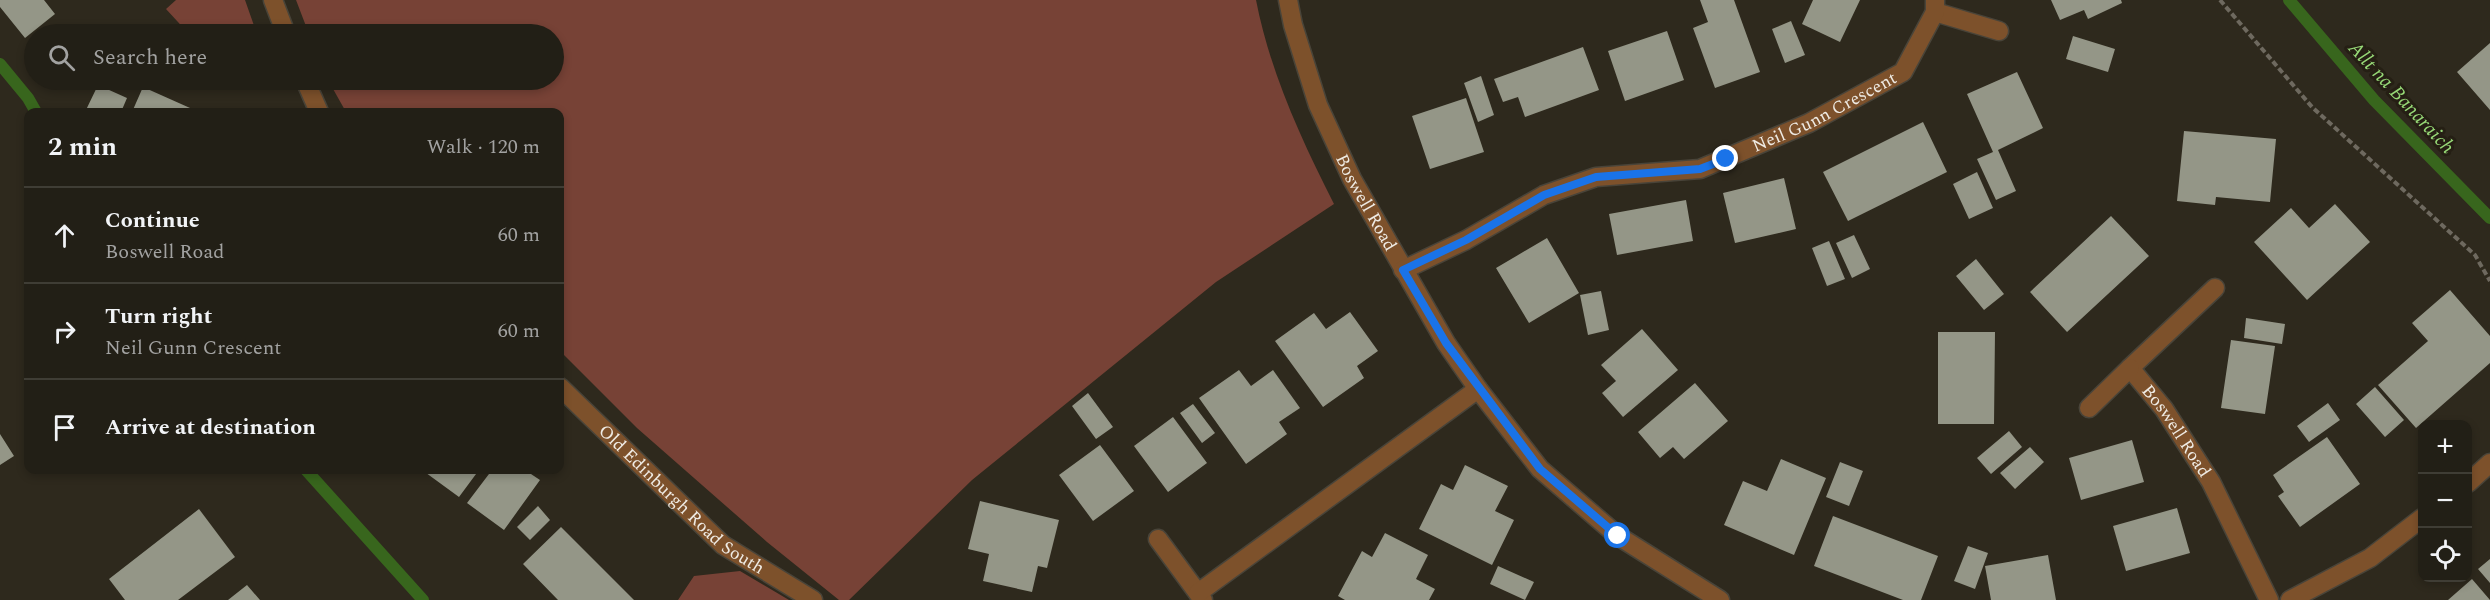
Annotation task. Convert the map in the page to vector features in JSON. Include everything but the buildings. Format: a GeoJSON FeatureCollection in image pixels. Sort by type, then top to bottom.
{"type":"FeatureCollection","features":[{"type":"Feature","properties":{"kind":"street"},"geometry":{"type":"LineString","coordinates":[[273,0],[282,24]]}},
{"type":"Feature","properties":{"kind":"street","name":"Boswell Road"},"geometry":{"type":"LineString","coordinates":[[1288,0],[1293,25],[1318,105],[1352,179],[1446,343],[1478,389],[1540,469],[1618,536],[1720,600]]}},
{"type":"Feature","properties":{"kind":"street"},"geometry":{"type":"LineString","coordinates":[[1935,6],[1999,30]]}},
{"type":"Feature","properties":{"kind":"street","name":"Neil Gunn Crescent"},"geometry":{"type":"LineString","coordinates":[[1403,270],[1466,240],[1554,192],[1596,177],[1700,169],[1809,123],[1903,72],[1935,6]]}},
{"type":"Feature","properties":{"kind":"street"},"geometry":{"type":"LineString","coordinates":[[309,90],[317,108]]}},
{"type":"Feature","properties":{"kind":"street","name":"Boswell Road"},"geometry":{"type":"LineString","coordinates":[[2215,288],[2130,368],[2164,409],[2211,482],[2269,600]]}},
{"type":"Feature","properties":{"kind":"street"},"geometry":{"type":"LineString","coordinates":[[2089,408],[2130,368]]}},
{"type":"Feature","properties":{"kind":"street"},"geometry":{"type":"LineString","coordinates":[[1158,539],[1201,597],[1478,389]]}},
{"type":"Feature","properties":{"kind":"street","name":"Old Edinburgh Road South"},"geometry":{"type":"LineString","coordinates":[[564,391],[723,545],[813,600]]}},
{"type":"Feature","properties":{"kind":"street"},"geometry":{"type":"LineString","coordinates":[[2472,479],[2490,463]]}},
{"type":"Feature","properties":{"kind":"street"},"geometry":{"type":"LineString","coordinates":[[2290,600],[2370,558],[2418,521]]}},
{"type":"Feature","properties":{"kind":"path"},"geometry":{"type":"LineString","coordinates":[[2220,0],[2312,107],[2475,255],[2490,282]]}},
{"type":"Feature","properties":{"kind":"shaded area"},"geometry":{"type":"Polygon","coordinates":[[[176,0],[245,0],[253,24],[180,24],[166,9],[176,0]]]}},
{"type":"Feature","properties":{"kind":"shaded area"},"geometry":{"type":"Polygon","coordinates":[[[296,0],[1256,0],[1278,79],[1310,155],[1334,204],[1216,282],[972,480],[849,600],[839,600],[767,542],[637,428],[564,355],[564,108],[344,108],[334,90],[564,90],[564,24],[305,24],[296,0]]]}},
{"type":"Feature","properties":{"kind":"shaded area"},"geometry":{"type":"Polygon","coordinates":[[[740,571],[789,600],[678,600],[694,576],[740,571]]]}},
{"type":"Feature","properties":{"kind":"waterway","name":"Allt na Banaraich"},"geometry":{"type":"LineString","coordinates":[[2289,0],[2374,100],[2490,218]]}},
{"type":"Feature","properties":{"kind":"waterway"},"geometry":{"type":"LineString","coordinates":[[0,64],[34,108]]}},
{"type":"Feature","properties":{"kind":"waterway"},"geometry":{"type":"LineString","coordinates":[[310,474],[423,600]]}},
{"type":"Feature","properties":{"kind":"route"},"geometry":{"type":"LineString","coordinates":[[1618,536],[1540,469],[1478,389],[1446,343],[1403,270],[1466,240],[1544,195],[1596,177],[1700,169],[1726,159]]}}]}
